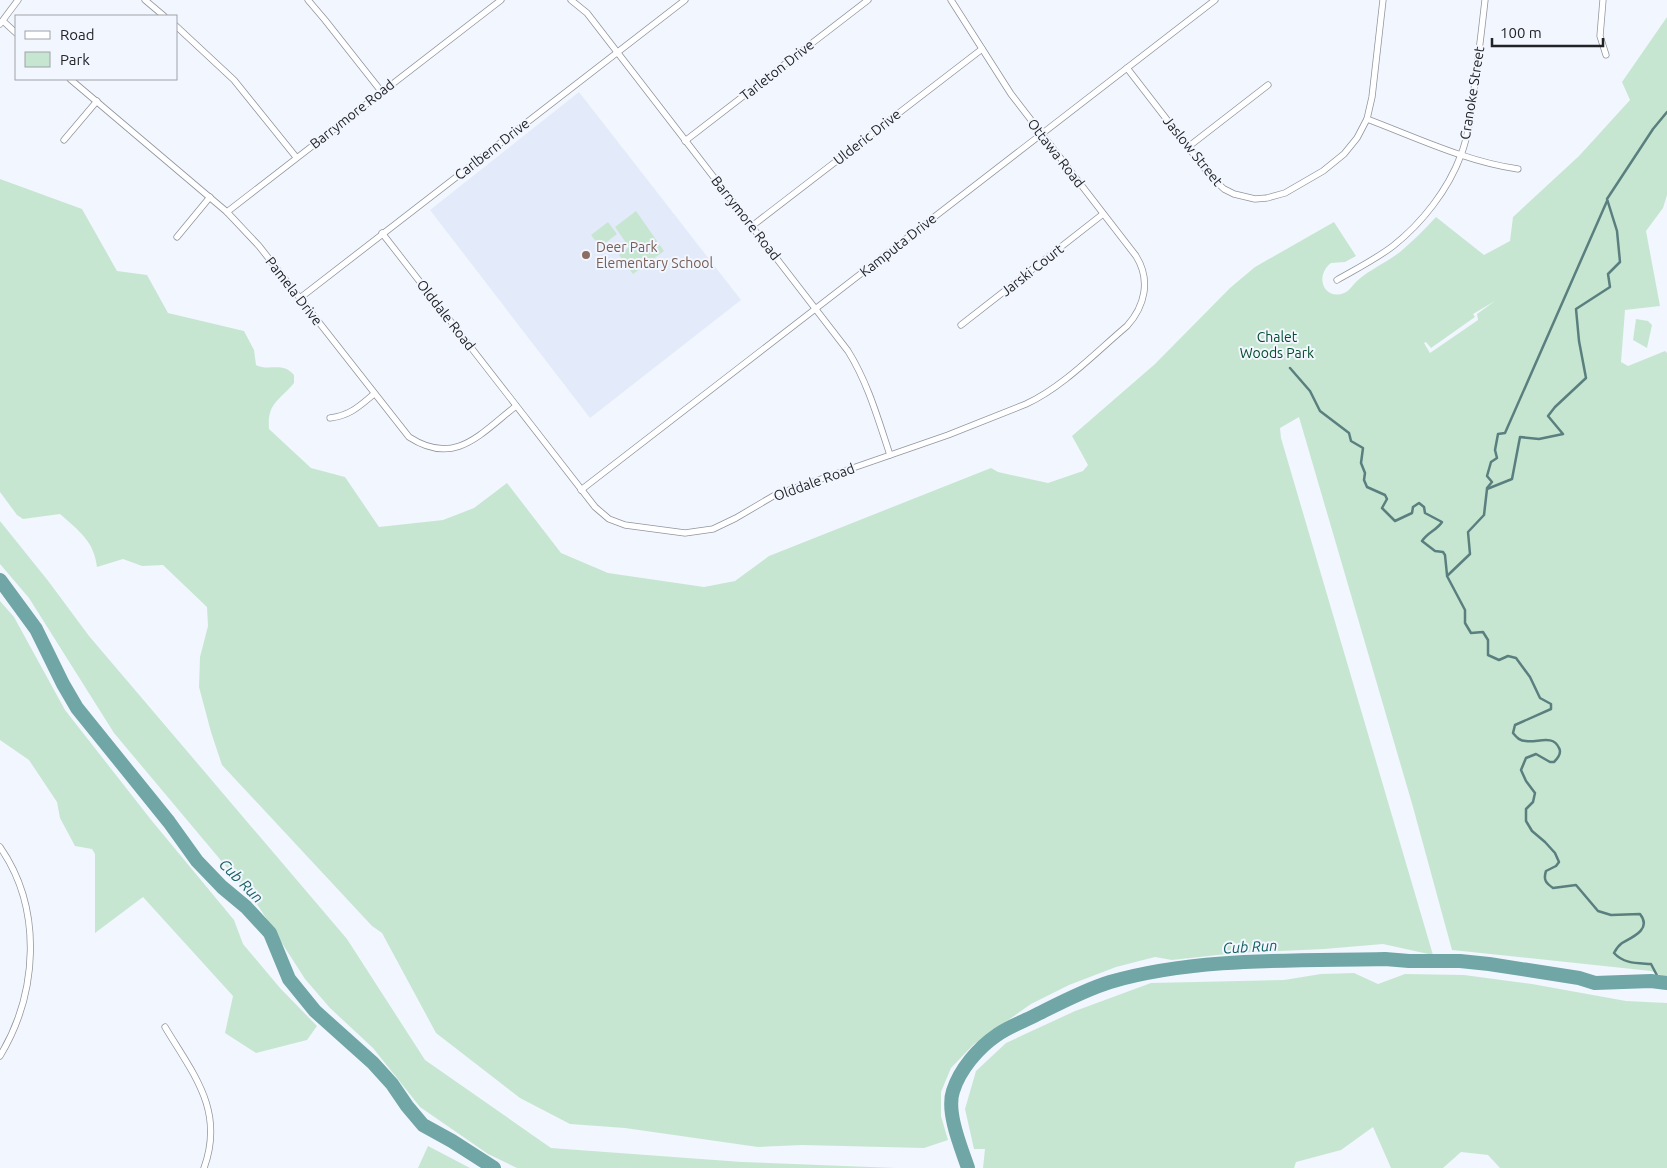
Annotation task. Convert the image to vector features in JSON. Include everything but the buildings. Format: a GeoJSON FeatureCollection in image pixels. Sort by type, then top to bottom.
{"type":"FeatureCollection","features":[{"type":"Feature","properties":{"kind":"street"},"geometry":{"type":"LineString","coordinates":[[15,32],[1,23],[18,0]]}},
{"type":"Feature","properties":{"kind":"street"},"geometry":{"type":"LineString","coordinates":[[145,0],[163,15]]}},
{"type":"Feature","properties":{"kind":"street"},"geometry":{"type":"LineString","coordinates":[[308,0],[326,20],[381,92]]}},
{"type":"Feature","properties":{"kind":"street","name":"Barrymore Road"},"geometry":{"type":"LineString","coordinates":[[228,212],[296,157],[501,0]]}},
{"type":"Feature","properties":{"kind":"street","name":"Barrymore Road"},"geometry":{"type":"LineString","coordinates":[[571,0],[586,13],[617,52],[848,351],[860,370],[890,455]]}},
{"type":"Feature","properties":{"kind":"street","name":"Carlbern Drive"},"geometry":{"type":"LineString","coordinates":[[300,298],[685,0]]}},
{"type":"Feature","properties":{"kind":"street","name":"Tarleton Drive"},"geometry":{"type":"LineString","coordinates":[[685,140],[868,0]]}},
{"type":"Feature","properties":{"kind":"street","name":"Ottawa Road"},"geometry":{"type":"LineString","coordinates":[[951,0],[1011,94],[1136,256],[1143,272],[1144,291],[1139,310]]}},
{"type":"Feature","properties":{"kind":"street","name":"Kamputa Drive"},"geometry":{"type":"LineString","coordinates":[[581,490],[1215,0]]}},
{"type":"Feature","properties":{"kind":"street","name":"Jaslow Street"},"geometry":{"type":"LineString","coordinates":[[1127,68],[1212,178],[1224,189],[1244,197],[1255,199],[1267,198],[1285,193],[1335,163],[1352,145],[1366,119],[1372,97],[1382,0]]}},
{"type":"Feature","properties":{"kind":"street","name":"Cranoke Street"},"geometry":{"type":"LineString","coordinates":[[1337,280],[1380,254],[1414,227],[1428,212],[1446,186],[1462,154],[1472,111],[1485,0]]}},
{"type":"Feature","properties":{"kind":"street"},"geometry":{"type":"LineString","coordinates":[[1603,0],[1600,36],[1606,55]]}},
{"type":"Feature","properties":{"kind":"street"},"geometry":{"type":"LineString","coordinates":[[178,28],[234,80],[296,157]]}},
{"type":"Feature","properties":{"kind":"street","name":"Ulderic Drive"},"geometry":{"type":"LineString","coordinates":[[752,226],[982,49]]}},
{"type":"Feature","properties":{"kind":"street","name":"Pamela Drive"},"geometry":{"type":"LineString","coordinates":[[71,80],[228,212],[260,246],[408,436],[420,444],[440,449],[456,448],[467,444],[516,406]]}},
{"type":"Feature","properties":{"kind":"street"},"geometry":{"type":"LineString","coordinates":[[1188,147],[1268,85]]}},
{"type":"Feature","properties":{"kind":"street"},"geometry":{"type":"LineString","coordinates":[[64,140],[96,101]]}},
{"type":"Feature","properties":{"kind":"street"},"geometry":{"type":"LineString","coordinates":[[1366,119],[1462,154],[1499,166],[1518,169]]}},
{"type":"Feature","properties":{"kind":"street"},"geometry":{"type":"LineString","coordinates":[[177,237],[210,197]]}},
{"type":"Feature","properties":{"kind":"street","name":"Jarski Court"},"geometry":{"type":"LineString","coordinates":[[961,325],[1104,214]]}},
{"type":"Feature","properties":{"kind":"street","name":"Olddale Road"},"geometry":{"type":"LineString","coordinates":[[382,234],[599,512],[618,523],[676,532],[696,533],[713,529],[775,495],[948,434],[1038,398],[1054,388],[1127,326],[1139,310]]}},
{"type":"Feature","properties":{"kind":"street"},"geometry":{"type":"LineString","coordinates":[[330,418],[343,416],[374,394]]}},
{"type":"Feature","properties":{"kind":"street"},"geometry":{"type":"LineString","coordinates":[[0,847],[13,868],[23,892],[29,921],[30,958],[25,996],[15,1027],[0,1056]]}},
{"type":"Feature","properties":{"kind":"street"},"geometry":{"type":"LineString","coordinates":[[165,1027],[199,1083],[210,1109],[211,1138],[204,1168]]}},
{"type":"Feature","properties":{"kind":"shaded area","name":"Deer Park Elementary School"},"geometry":{"type":"Polygon","coordinates":[[[579,92],[741,300],[590,418],[430,210],[579,92]]]}},
{"type":"Feature","properties":{"kind":"green space","name":"Chalet Woods Park"},"geometry":{"type":"Polygon","coordinates":[[[1667,17],[1667,195],[1663,208],[1646,231],[1660,306],[1625,310],[1621,362],[1628,366],[1665,351],[1667,353],[1667,978],[1651,971],[1452,950],[1413,807],[1299,417],[1280,428],[1281,438],[1433,955],[1383,944],[1236,953],[1172,960],[1155,957],[1116,967],[1069,985],[1031,1004],[973,1045],[951,1068],[941,1092],[941,1116],[948,1140],[924,1148],[802,1145],[758,1147],[625,1128],[570,1124],[520,1098],[436,1033],[382,933],[372,926],[222,765],[199,687],[200,657],[208,626],[207,607],[163,565],[142,566],[123,559],[97,567],[93,550],[85,537],[60,514],[23,519],[17,515],[0,492],[0,179],[82,209],[117,271],[147,275],[168,313],[244,331],[254,350],[256,365],[266,368],[285,369],[294,375],[294,383],[272,408],[269,429],[311,468],[345,477],[379,527],[443,520],[474,508],[507,483],[561,553],[608,573],[704,587],[735,581],[769,556],[991,468],[998,472],[1048,483],[1083,471],[1088,465],[1072,436],[1155,364],[1230,288],[1255,267],[1334,222],[1356,256],[1345,262],[1331,263],[1323,274],[1324,286],[1331,294],[1337,295],[1346,292],[1363,276],[1400,252],[1436,217],[1484,255],[1510,241],[1513,217],[1579,156],[1630,100],[1622,82],[1667,17]],[[1495,301],[1473,314],[1475,317],[1431,348],[1426,342],[1424,343],[1430,353],[1478,320],[1477,314],[1495,301]]]}},
{"type":"Feature","properties":{"kind":"green space"},"geometry":{"type":"Polygon","coordinates":[[[636,211],[664,251],[633,274],[619,255],[629,247],[615,227],[636,211]]]}},
{"type":"Feature","properties":{"kind":"green space"},"geometry":{"type":"Polygon","coordinates":[[[608,222],[617,234],[600,247],[591,235],[608,222]]]}},
{"type":"Feature","properties":{"kind":"green space"},"geometry":{"type":"Polygon","coordinates":[[[1636,319],[1648,321],[1652,325],[1647,348],[1633,340],[1636,319]]]}},
{"type":"Feature","properties":{"kind":"green space"},"geometry":{"type":"Polygon","coordinates":[[[0,521],[89,636],[347,939],[425,1060],[551,1148],[742,1162],[896,1168],[517,1168],[488,1154],[420,1107],[373,1048],[330,1008],[305,979],[255,901],[114,733],[29,598],[0,564],[0,521]]]}},
{"type":"Feature","properties":{"kind":"green space"},"geometry":{"type":"Polygon","coordinates":[[[0,601],[14,617],[65,710],[152,821],[234,920],[243,944],[280,988],[317,1026],[307,1040],[256,1053],[225,1033],[233,996],[143,897],[95,933],[95,854],[92,849],[75,846],[60,818],[57,802],[29,760],[0,740],[0,601]]]}},
{"type":"Feature","properties":{"kind":"green space"},"geometry":{"type":"Polygon","coordinates":[[[1354,973],[1378,984],[1405,974],[1464,975],[1532,984],[1626,1001],[1667,1003],[1667,1168],[1500,1168],[1488,1155],[1461,1152],[1443,1168],[1391,1168],[1373,1127],[1341,1150],[1296,1162],[1294,1168],[983,1168],[985,1149],[974,1149],[965,1109],[976,1071],[1006,1043],[1075,1011],[1151,983],[1284,980],[1321,974],[1354,973]]]}},
{"type":"Feature","properties":{"kind":"green space"},"geometry":{"type":"Polygon","coordinates":[[[428,1146],[470,1168],[418,1168],[428,1146]]]}},
{"type":"Feature","properties":{"kind":"waterway"},"geometry":{"type":"LineString","coordinates":[[1661,983],[1651,964],[1626,961],[1614,953],[1621,944],[1640,932],[1644,924],[1640,914],[1611,915],[1598,911],[1576,885],[1553,888],[1546,881],[1546,871],[1556,866],[1559,862],[1555,853],[1532,831],[1526,821],[1526,809],[1533,802],[1535,793],[1521,770],[1526,758],[1536,754],[1550,762],[1554,762],[1560,750],[1553,741],[1524,741],[1513,733],[1515,725],[1551,709],[1551,704],[1540,698],[1530,677],[1516,658],[1508,656],[1499,660],[1488,655],[1488,640],[1483,632],[1471,633],[1465,623],[1465,610],[1447,576],[1470,554],[1468,532],[1484,515],[1487,489],[1512,479],[1520,437],[1539,439],[1563,434],[1548,416],[1586,378],[1579,341],[1576,309],[1610,287],[1608,274],[1620,262],[1617,231],[1607,199],[1653,129],[1667,112]]}},
{"type":"Feature","properties":{"kind":"waterway"},"geometry":{"type":"LineString","coordinates":[[1487,488],[1492,482],[1487,476],[1491,462],[1497,458],[1495,450],[1498,434],[1505,433],[1607,201]]}},
{"type":"Feature","properties":{"kind":"waterway"},"geometry":{"type":"LineString","coordinates":[[1290,368],[1310,391],[1320,411],[1349,433],[1351,441],[1363,448],[1361,463],[1365,473],[1364,480],[1367,487],[1385,495],[1387,499],[1382,508],[1395,521],[1412,513],[1413,507],[1419,503],[1424,507],[1425,513],[1442,522],[1422,541],[1435,551],[1443,552],[1447,575]]}},
{"type":"Feature","properties":{"kind":"waterway","name":"Cub Run"},"geometry":{"type":"LineString","coordinates":[[0,580],[36,629],[77,708],[169,822],[197,861],[222,887],[246,907],[270,933],[289,979],[315,1011],[373,1063],[392,1084],[423,1125],[494,1168]]}},
{"type":"Feature","properties":{"kind":"waterway","name":"Cub Run"},"geometry":{"type":"LineString","coordinates":[[968,1168],[955,1130],[951,1109],[953,1091],[965,1067],[990,1040],[1006,1030],[1081,993],[1110,982],[1143,974],[1211,964],[1385,959],[1460,961],[1489,964],[1579,978],[1595,983],[1651,981],[1667,983]]}},
{"type":"Feature","properties":{"kind":"place","name":"Deer Park Elementary School"},"geometry":{"type":"Point","coordinates":[586,255]}}]}
